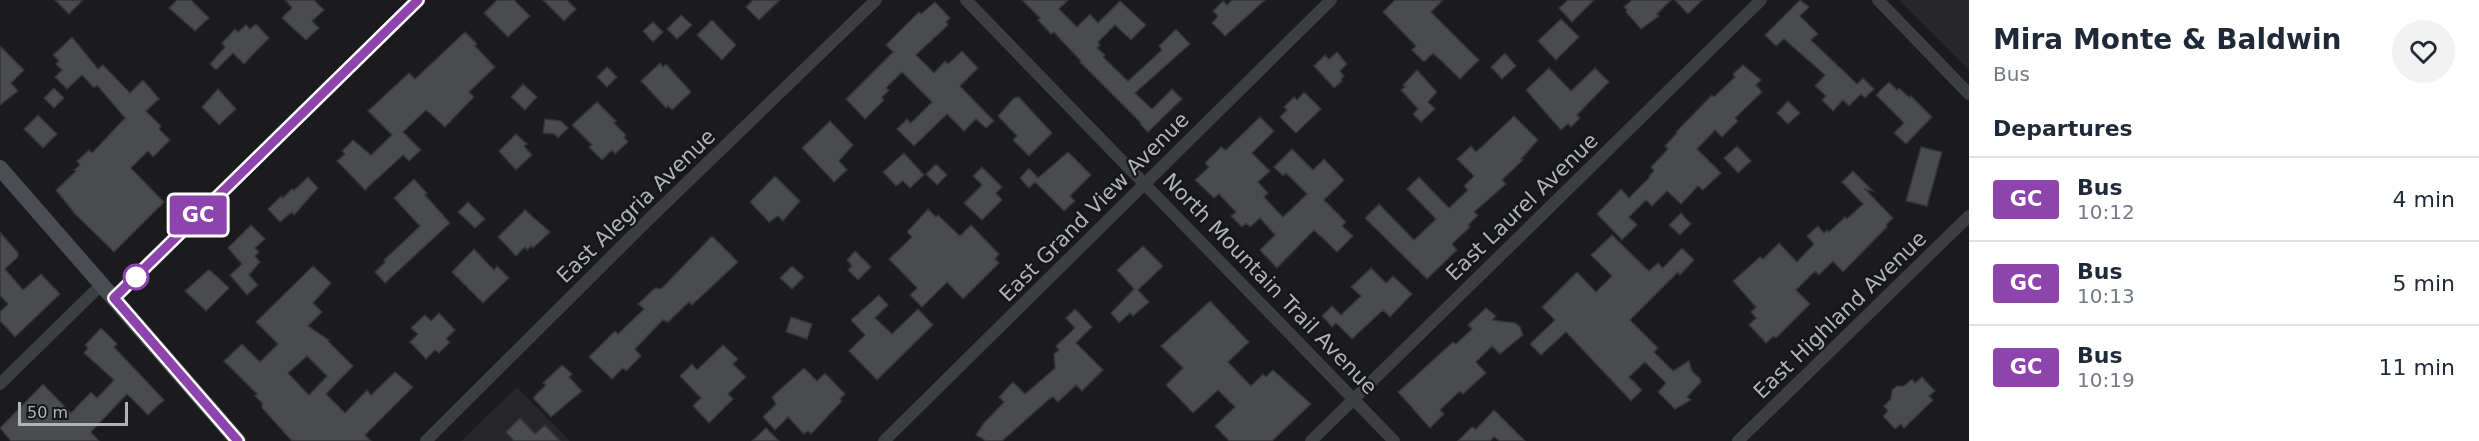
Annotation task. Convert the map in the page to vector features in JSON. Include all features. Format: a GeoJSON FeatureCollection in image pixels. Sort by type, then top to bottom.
{"type":"FeatureCollection","features":[{"type":"Feature","properties":{"kind":"street"},"geometry":{"type":"LineString","coordinates":[[114,298],[418,0]]}},
{"type":"Feature","properties":{"kind":"street","name":"East Alegria Avenue"},"geometry":{"type":"LineString","coordinates":[[426,441],[648,220],[876,0]]}},
{"type":"Feature","properties":{"kind":"street","name":"North Mountain Trail Avenue"},"geometry":{"type":"LineString","coordinates":[[966,0],[1395,441]]}},
{"type":"Feature","properties":{"kind":"street","name":"East Grand View Avenue"},"geometry":{"type":"LineString","coordinates":[[884,441],[1331,0]]}},
{"type":"Feature","properties":{"kind":"street","name":"East Laurel Avenue"},"geometry":{"type":"LineString","coordinates":[[1311,441],[1761,0]]}},
{"type":"Feature","properties":{"kind":"street"},"geometry":{"type":"LineString","coordinates":[[1878,0],[1969,94]]}},
{"type":"Feature","properties":{"kind":"street"},"geometry":{"type":"LineString","coordinates":[[0,168],[238,441]]}},
{"type":"Feature","properties":{"kind":"street","name":"East Highland Avenue"},"geometry":{"type":"LineString","coordinates":[[1738,441],[1969,216]]}},
{"type":"Feature","properties":{"kind":"street"},"geometry":{"type":"LineString","coordinates":[[0,384],[101,285]]}},
{"type":"Feature","properties":{"kind":"shaded area"},"geometry":{"type":"Polygon","coordinates":[[[1899,0],[1969,0],[1969,70],[1899,0]]]}},
{"type":"Feature","properties":{"kind":"shaded area"},"geometry":{"type":"Polygon","coordinates":[[[517,387],[570,441],[461,441],[517,387]]]}},
{"type":"Feature","properties":{"kind":"building"},"geometry":{"type":"Polygon","coordinates":[[[55,0],[83,0],[69,14],[55,0]]]}},
{"type":"Feature","properties":{"kind":"building"},"geometry":{"type":"Polygon","coordinates":[[[177,0],[191,0],[209,18],[195,31],[169,8],[177,0]]]}},
{"type":"Feature","properties":{"kind":"building"},"geometry":{"type":"Polygon","coordinates":[[[285,0],[314,0],[324,10],[312,21],[319,28],[306,40],[282,18],[292,8],[285,0]]]}},
{"type":"Feature","properties":{"kind":"building"},"geometry":{"type":"Polygon","coordinates":[[[497,0],[514,0],[530,16],[508,37],[484,13],[497,0]]]}},
{"type":"Feature","properties":{"kind":"building"},"geometry":{"type":"Polygon","coordinates":[[[543,0],[567,0],[576,9],[564,21],[543,0]]]}},
{"type":"Feature","properties":{"kind":"building"},"geometry":{"type":"Polygon","coordinates":[[[753,0],[780,0],[759,20],[746,7],[753,0]]]}},
{"type":"Feature","properties":{"kind":"building"},"geometry":{"type":"Polygon","coordinates":[[[1022,0],[1068,0],[1059,9],[1077,27],[1090,14],[1098,23],[1120,1],[1146,25],[1131,40],[1115,25],[1098,42],[1100,45],[1097,48],[1128,81],[1162,50],[1159,46],[1176,29],[1190,44],[1135,93],[1152,109],[1172,89],[1182,99],[1148,132],[1054,32],[1051,34],[1038,20],[1040,18],[1022,0]]]}},
{"type":"Feature","properties":{"kind":"building"},"geometry":{"type":"Polygon","coordinates":[[[1232,0],[1265,0],[1225,36],[1212,23],[1218,16],[1213,11],[1223,1],[1227,5],[1232,0]]]}},
{"type":"Feature","properties":{"kind":"building"},"geometry":{"type":"Polygon","coordinates":[[[1395,0],[1443,0],[1431,12],[1479,60],[1460,79],[1433,53],[1424,62],[1412,50],[1416,46],[1383,12],[1395,0]]]}},
{"type":"Feature","properties":{"kind":"building"},"geometry":{"type":"Polygon","coordinates":[[[1568,0],[1594,0],[1572,22],[1559,8],[1568,0]]]}},
{"type":"Feature","properties":{"kind":"building"},"geometry":{"type":"Polygon","coordinates":[[[1632,0],[1671,0],[1657,14],[1659,16],[1641,29],[1624,7],[1632,0]]]}},
{"type":"Feature","properties":{"kind":"building"},"geometry":{"type":"Polygon","coordinates":[[[1675,0],[1702,0],[1688,14],[1675,0]]]}},
{"type":"Feature","properties":{"kind":"building"},"geometry":{"type":"Polygon","coordinates":[[[1800,0],[1809,7],[1800,16],[1818,34],[1811,40],[1857,84],[1863,78],[1874,89],[1865,98],[1861,94],[1849,106],[1843,100],[1833,111],[1822,100],[1826,96],[1815,86],[1825,75],[1784,39],[1776,46],[1765,35],[1800,0]]]}},
{"type":"Feature","properties":{"kind":"building"},"geometry":{"type":"Polygon","coordinates":[[[935,2],[950,18],[946,22],[948,25],[916,55],[934,73],[945,61],[948,64],[962,51],[978,68],[960,86],[994,121],[986,128],[976,119],[964,131],[947,114],[914,146],[897,129],[907,119],[911,123],[932,102],[902,72],[886,88],[889,90],[882,97],[884,100],[865,119],[846,99],[893,52],[886,45],[919,12],[921,14],[935,2]]]}},
{"type":"Feature","properties":{"kind":"building"},"geometry":{"type":"Polygon","coordinates":[[[681,15],[692,25],[677,39],[667,29],[681,15]]]}},
{"type":"Feature","properties":{"kind":"building"},"geometry":{"type":"Polygon","coordinates":[[[1561,19],[1579,37],[1556,60],[1538,41],[1561,19]]]}},
{"type":"Feature","properties":{"kind":"building"},"geometry":{"type":"Polygon","coordinates":[[[712,20],[736,45],[722,60],[697,35],[712,20]]]}},
{"type":"Feature","properties":{"kind":"building"},"geometry":{"type":"Polygon","coordinates":[[[653,22],[663,32],[653,42],[643,31],[653,22]]]}},
{"type":"Feature","properties":{"kind":"building"},"geometry":{"type":"Polygon","coordinates":[[[256,24],[269,38],[244,64],[233,53],[216,70],[210,64],[225,47],[222,43],[235,29],[238,32],[246,25],[250,29],[256,24]]]}},
{"type":"Feature","properties":{"kind":"building"},"geometry":{"type":"Polygon","coordinates":[[[465,32],[495,67],[469,92],[474,97],[445,127],[426,110],[403,132],[421,150],[409,161],[403,155],[365,190],[337,161],[345,154],[342,151],[353,140],[371,155],[392,135],[368,111],[409,73],[415,79],[465,32]]]}},
{"type":"Feature","properties":{"kind":"building"},"geometry":{"type":"Polygon","coordinates":[[[72,37],[98,69],[103,65],[130,93],[143,80],[159,99],[146,111],[161,126],[159,129],[170,140],[153,157],[148,151],[131,168],[164,202],[114,252],[75,214],[56,190],[76,171],[74,170],[80,165],[77,161],[89,150],[92,153],[125,118],[97,85],[94,88],[82,75],[67,89],[55,77],[62,70],[56,64],[59,61],[53,55],[72,37]]]}},
{"type":"Feature","properties":{"kind":"building"},"geometry":{"type":"Polygon","coordinates":[[[0,46],[24,70],[11,83],[18,91],[0,105],[0,46]]]}},
{"type":"Feature","properties":{"kind":"building"},"geometry":{"type":"Polygon","coordinates":[[[1337,52],[1347,64],[1340,71],[1344,76],[1342,81],[1334,88],[1314,66],[1325,55],[1329,59],[1337,52]]]}},
{"type":"Feature","properties":{"kind":"building"},"geometry":{"type":"Polygon","coordinates":[[[1505,53],[1516,66],[1502,79],[1491,67],[1505,53]]]}},
{"type":"Feature","properties":{"kind":"building"},"geometry":{"type":"Polygon","coordinates":[[[660,63],[663,67],[666,64],[691,92],[672,110],[668,106],[666,108],[641,81],[660,63]]]}},
{"type":"Feature","properties":{"kind":"building"},"geometry":{"type":"Polygon","coordinates":[[[1743,65],[1761,80],[1756,85],[1762,92],[1735,118],[1738,121],[1722,137],[1715,130],[1697,149],[1721,173],[1703,190],[1698,186],[1681,204],[1667,191],[1652,206],[1646,200],[1629,217],[1637,225],[1622,240],[1597,214],[1621,189],[1629,198],[1650,177],[1654,171],[1651,167],[1668,149],[1665,146],[1676,132],[1712,95],[1714,97],[1735,77],[1733,74],[1743,65]]]}},
{"type":"Feature","properties":{"kind":"building"},"geometry":{"type":"Polygon","coordinates":[[[607,67],[617,77],[607,87],[597,77],[607,67]]]}},
{"type":"Feature","properties":{"kind":"building"},"geometry":{"type":"Polygon","coordinates":[[[1549,68],[1571,91],[1595,68],[1609,82],[1577,115],[1580,118],[1571,127],[1568,124],[1561,130],[1526,90],[1549,68]]]}},
{"type":"Feature","properties":{"kind":"building"},"geometry":{"type":"Polygon","coordinates":[[[1417,70],[1437,92],[1428,102],[1435,109],[1421,122],[1413,114],[1418,109],[1401,90],[1417,70]]]}},
{"type":"Feature","properties":{"kind":"building"},"geometry":{"type":"Polygon","coordinates":[[[1889,82],[1897,90],[1899,88],[1910,98],[1911,96],[1932,117],[1906,144],[1894,133],[1904,123],[1876,95],[1889,82]]]}},
{"type":"Feature","properties":{"kind":"building"},"geometry":{"type":"Polygon","coordinates":[[[523,84],[537,97],[525,110],[511,97],[523,84]]]}},
{"type":"Feature","properties":{"kind":"building"},"geometry":{"type":"Polygon","coordinates":[[[54,88],[64,98],[54,108],[44,98],[54,88]]]}},
{"type":"Feature","properties":{"kind":"building"},"geometry":{"type":"Polygon","coordinates":[[[218,89],[236,109],[219,125],[202,107],[218,89]]]}},
{"type":"Feature","properties":{"kind":"building"},"geometry":{"type":"Polygon","coordinates":[[[1304,92],[1321,109],[1296,133],[1280,117],[1287,110],[1284,107],[1294,97],[1297,100],[1304,92]]]}},
{"type":"Feature","properties":{"kind":"building"},"geometry":{"type":"Polygon","coordinates":[[[1019,97],[1052,133],[1029,156],[1013,140],[1017,136],[998,116],[1014,98],[1019,97]]]}},
{"type":"Feature","properties":{"kind":"building"},"geometry":{"type":"Polygon","coordinates":[[[1788,101],[1800,113],[1788,124],[1777,113],[1788,101]]]}},
{"type":"Feature","properties":{"kind":"building"},"geometry":{"type":"Polygon","coordinates":[[[597,102],[616,121],[614,123],[626,135],[624,137],[628,142],[615,154],[612,150],[602,160],[589,147],[592,145],[572,125],[597,102]]]}},
{"type":"Feature","properties":{"kind":"building"},"geometry":{"type":"Polygon","coordinates":[[[38,115],[57,134],[43,148],[24,129],[38,115]]]}},
{"type":"Feature","properties":{"kind":"building"},"geometry":{"type":"Polygon","coordinates":[[[1514,116],[1538,140],[1521,159],[1523,160],[1502,180],[1506,184],[1474,212],[1478,215],[1468,225],[1470,227],[1452,244],[1457,250],[1427,279],[1365,218],[1379,204],[1414,240],[1436,219],[1407,189],[1419,177],[1449,208],[1468,190],[1464,186],[1474,176],[1457,159],[1471,146],[1476,152],[1514,116]]]}},
{"type":"Feature","properties":{"kind":"building"},"geometry":{"type":"Polygon","coordinates":[[[1260,117],[1274,131],[1252,153],[1270,171],[1258,182],[1268,193],[1264,197],[1283,217],[1307,194],[1286,173],[1283,176],[1274,167],[1292,149],[1313,170],[1324,159],[1344,180],[1324,200],[1346,222],[1342,226],[1353,236],[1337,252],[1314,230],[1277,268],[1260,250],[1275,235],[1260,218],[1250,227],[1246,223],[1242,227],[1231,216],[1236,212],[1219,194],[1214,198],[1195,180],[1209,167],[1205,163],[1221,147],[1226,150],[1260,117]]]}},
{"type":"Feature","properties":{"kind":"building"},"geometry":{"type":"Polygon","coordinates":[[[545,119],[561,121],[568,128],[558,138],[554,134],[543,133],[545,119]]]}},
{"type":"Feature","properties":{"kind":"building"},"geometry":{"type":"Polygon","coordinates":[[[830,121],[853,145],[839,161],[847,170],[834,182],[802,148],[830,121]]]}},
{"type":"Feature","properties":{"kind":"building"},"geometry":{"type":"Polygon","coordinates":[[[516,134],[527,144],[524,146],[532,155],[516,170],[499,151],[516,134]]]}},
{"type":"Feature","properties":{"kind":"building"},"geometry":{"type":"Polygon","coordinates":[[[1737,146],[1751,161],[1738,173],[1724,158],[1737,146]]]}},
{"type":"Feature","properties":{"kind":"building"},"geometry":{"type":"Polygon","coordinates":[[[1921,147],[1942,152],[1927,206],[1906,201],[1921,147]]]}},
{"type":"Feature","properties":{"kind":"building"},"geometry":{"type":"Polygon","coordinates":[[[1068,152],[1091,175],[1070,196],[1075,201],[1064,211],[1035,182],[1029,188],[1020,178],[1029,168],[1038,178],[1068,152]]]}},
{"type":"Feature","properties":{"kind":"building"},"geometry":{"type":"Polygon","coordinates":[[[904,153],[924,175],[910,188],[903,181],[896,186],[883,172],[904,153]]]}},
{"type":"Feature","properties":{"kind":"building"},"geometry":{"type":"Polygon","coordinates":[[[936,164],[947,175],[937,185],[926,174],[936,164]]]}},
{"type":"Feature","properties":{"kind":"building"},"geometry":{"type":"Polygon","coordinates":[[[982,167],[1002,187],[996,193],[1002,200],[982,220],[964,203],[982,185],[973,176],[982,167]]]}},
{"type":"Feature","properties":{"kind":"building"},"geometry":{"type":"Polygon","coordinates":[[[1853,171],[1873,191],[1865,189],[1893,218],[1843,272],[1833,261],[1819,275],[1815,271],[1796,290],[1810,304],[1776,338],[1774,336],[1766,343],[1749,325],[1756,318],[1751,312],[1756,307],[1733,281],[1760,257],[1763,259],[1779,243],[1797,262],[1814,244],[1807,236],[1818,226],[1824,233],[1827,230],[1829,232],[1845,217],[1847,219],[1863,204],[1842,182],[1853,171]]]}},
{"type":"Feature","properties":{"kind":"building"},"geometry":{"type":"Polygon","coordinates":[[[775,176],[800,201],[783,221],[778,216],[769,222],[750,202],[775,176]]]}},
{"type":"Feature","properties":{"kind":"building"},"geometry":{"type":"Polygon","coordinates":[[[308,177],[318,188],[294,215],[292,212],[280,222],[268,209],[281,196],[283,198],[308,177]]]}},
{"type":"Feature","properties":{"kind":"building"},"geometry":{"type":"Polygon","coordinates":[[[414,179],[450,223],[385,283],[375,272],[385,262],[384,260],[420,226],[394,198],[414,179]]]}},
{"type":"Feature","properties":{"kind":"building"},"geometry":{"type":"Polygon","coordinates":[[[468,202],[485,219],[475,228],[458,212],[468,202]]]}},
{"type":"Feature","properties":{"kind":"building"},"geometry":{"type":"Polygon","coordinates":[[[928,209],[936,217],[938,215],[960,236],[971,225],[999,254],[995,259],[999,263],[963,299],[947,282],[922,307],[910,295],[917,288],[889,259],[912,237],[907,232],[928,209]]]}},
{"type":"Feature","properties":{"kind":"building"},"geometry":{"type":"Polygon","coordinates":[[[525,210],[550,232],[533,248],[531,246],[527,250],[525,247],[516,256],[498,237],[525,210]]]}},
{"type":"Feature","properties":{"kind":"building"},"geometry":{"type":"Polygon","coordinates":[[[1681,213],[1691,224],[1680,235],[1669,225],[1681,213]]]}},
{"type":"Feature","properties":{"kind":"building"},"geometry":{"type":"Polygon","coordinates":[[[251,225],[265,239],[255,248],[259,252],[255,256],[260,262],[249,275],[258,285],[247,295],[230,275],[242,264],[228,248],[251,225]]]}},
{"type":"Feature","properties":{"kind":"building"},"geometry":{"type":"Polygon","coordinates":[[[0,232],[18,253],[18,257],[5,269],[23,290],[41,274],[60,294],[15,337],[0,321],[0,312],[8,304],[0,295],[0,232]]]}},
{"type":"Feature","properties":{"kind":"building"},"geometry":{"type":"Polygon","coordinates":[[[1612,235],[1649,271],[1658,263],[1663,268],[1682,248],[1694,260],[1680,275],[1678,272],[1630,320],[1658,348],[1654,352],[1673,371],[1689,361],[1692,371],[1700,379],[1701,382],[1687,397],[1691,400],[1675,409],[1658,392],[1666,383],[1645,362],[1629,377],[1642,390],[1631,401],[1566,332],[1541,355],[1530,344],[1555,320],[1542,307],[1577,272],[1596,292],[1612,276],[1591,255],[1612,235]]]}},
{"type":"Feature","properties":{"kind":"building"},"geometry":{"type":"Polygon","coordinates":[[[712,236],[738,262],[692,305],[689,302],[668,322],[663,320],[635,349],[641,356],[626,371],[623,368],[612,379],[589,357],[615,331],[618,334],[644,309],[638,304],[655,288],[661,289],[712,236]]]}},
{"type":"Feature","properties":{"kind":"building"},"geometry":{"type":"Polygon","coordinates":[[[1143,246],[1163,266],[1138,290],[1149,302],[1133,316],[1130,313],[1119,323],[1111,313],[1134,289],[1117,270],[1143,246]]]}},
{"type":"Feature","properties":{"kind":"building"},"geometry":{"type":"Polygon","coordinates":[[[474,249],[494,270],[497,266],[509,278],[483,303],[452,272],[474,249]]]}},
{"type":"Feature","properties":{"kind":"building"},"geometry":{"type":"Polygon","coordinates":[[[855,251],[871,267],[858,280],[848,270],[852,266],[847,260],[855,251]]]}},
{"type":"Feature","properties":{"kind":"building"},"geometry":{"type":"Polygon","coordinates":[[[313,266],[331,283],[313,303],[322,312],[308,326],[329,340],[353,366],[326,394],[345,413],[367,390],[371,395],[395,372],[413,387],[365,435],[371,441],[292,441],[262,408],[262,403],[255,396],[257,394],[224,361],[242,344],[260,362],[278,344],[256,322],[313,266]],[[307,356],[288,373],[309,395],[327,376],[307,356]]]}},
{"type":"Feature","properties":{"kind":"building"},"geometry":{"type":"Polygon","coordinates":[[[792,266],[804,277],[792,289],[780,278],[792,266]]]}},
{"type":"Feature","properties":{"kind":"building"},"geometry":{"type":"Polygon","coordinates":[[[1371,268],[1386,283],[1393,276],[1412,294],[1390,317],[1383,310],[1352,339],[1336,323],[1332,327],[1322,316],[1332,306],[1341,315],[1361,296],[1351,287],[1371,268]]]}},
{"type":"Feature","properties":{"kind":"building"},"geometry":{"type":"Polygon","coordinates":[[[208,270],[229,288],[206,311],[185,291],[208,270]]]}},
{"type":"Feature","properties":{"kind":"building"},"geometry":{"type":"Polygon","coordinates":[[[879,295],[888,305],[875,318],[892,334],[918,309],[933,325],[877,380],[849,351],[865,335],[851,320],[879,295]]]}},
{"type":"Feature","properties":{"kind":"building"},"geometry":{"type":"Polygon","coordinates":[[[1210,301],[1249,342],[1228,362],[1251,386],[1263,374],[1266,377],[1273,370],[1311,404],[1272,441],[1229,441],[1215,426],[1235,407],[1218,390],[1193,413],[1166,385],[1183,368],[1161,346],[1210,301]]]}},
{"type":"Feature","properties":{"kind":"building"},"geometry":{"type":"Polygon","coordinates":[[[1486,308],[1496,316],[1492,320],[1515,323],[1520,327],[1523,335],[1500,354],[1492,346],[1476,362],[1486,373],[1463,394],[1460,391],[1440,410],[1444,414],[1430,428],[1398,392],[1453,342],[1456,344],[1472,329],[1468,325],[1486,308]]]}},
{"type":"Feature","properties":{"kind":"building"},"geometry":{"type":"Polygon","coordinates":[[[1075,309],[1092,327],[1076,343],[1103,370],[1082,391],[1076,385],[1058,402],[1053,397],[1048,400],[1002,441],[986,441],[976,435],[1004,402],[999,397],[1013,382],[1025,394],[1055,368],[1054,354],[1059,350],[1056,346],[1075,328],[1066,318],[1075,309]]]}},
{"type":"Feature","properties":{"kind":"building"},"geometry":{"type":"Polygon","coordinates":[[[439,313],[455,330],[446,339],[450,342],[439,353],[435,350],[426,359],[410,342],[418,334],[411,328],[425,315],[431,321],[439,313]]]}},
{"type":"Feature","properties":{"kind":"building"},"geometry":{"type":"Polygon","coordinates":[[[791,317],[812,324],[807,339],[786,332],[791,317]]]}},
{"type":"Feature","properties":{"kind":"building"},"geometry":{"type":"Polygon","coordinates":[[[101,328],[117,344],[114,347],[164,400],[148,415],[127,394],[91,432],[99,441],[11,441],[0,428],[43,384],[71,413],[91,392],[97,398],[114,380],[84,353],[88,348],[85,345],[101,328]]]}},
{"type":"Feature","properties":{"kind":"building"},"geometry":{"type":"Polygon","coordinates":[[[723,345],[738,359],[733,364],[746,377],[728,394],[733,399],[709,423],[693,406],[701,398],[680,376],[692,364],[697,370],[723,345]]]}},
{"type":"Feature","properties":{"kind":"building"},"geometry":{"type":"Polygon","coordinates":[[[562,365],[572,374],[569,377],[582,391],[551,417],[533,398],[546,385],[543,383],[562,365]]]}},
{"type":"Feature","properties":{"kind":"building"},"geometry":{"type":"Polygon","coordinates":[[[804,368],[817,381],[825,373],[845,394],[840,399],[842,401],[811,434],[808,431],[804,434],[788,417],[775,430],[763,417],[776,404],[772,397],[804,368]]]}},
{"type":"Feature","properties":{"kind":"building"},"geometry":{"type":"Polygon","coordinates":[[[1922,377],[1935,391],[1929,396],[1933,400],[1904,428],[1901,424],[1895,429],[1883,416],[1888,411],[1884,406],[1891,399],[1892,390],[1897,386],[1904,386],[1912,379],[1915,383],[1922,377]]]}},
{"type":"Feature","properties":{"kind":"building"},"geometry":{"type":"Polygon","coordinates":[[[1494,410],[1525,441],[1500,441],[1494,437],[1490,441],[1458,441],[1472,427],[1476,429],[1494,410]]]}},
{"type":"Feature","properties":{"kind":"building"},"geometry":{"type":"Polygon","coordinates":[[[520,418],[535,434],[545,425],[560,441],[514,441],[506,432],[520,418]]]}},
{"type":"Feature","properties":{"kind":"building"},"geometry":{"type":"Polygon","coordinates":[[[766,428],[779,441],[752,441],[766,428]]]}},
{"type":"Feature","properties":{"kind":"bus line","name":"GC"},"geometry":{"type":"LineString","coordinates":[[238,441],[114,298],[418,0]]}}]}
